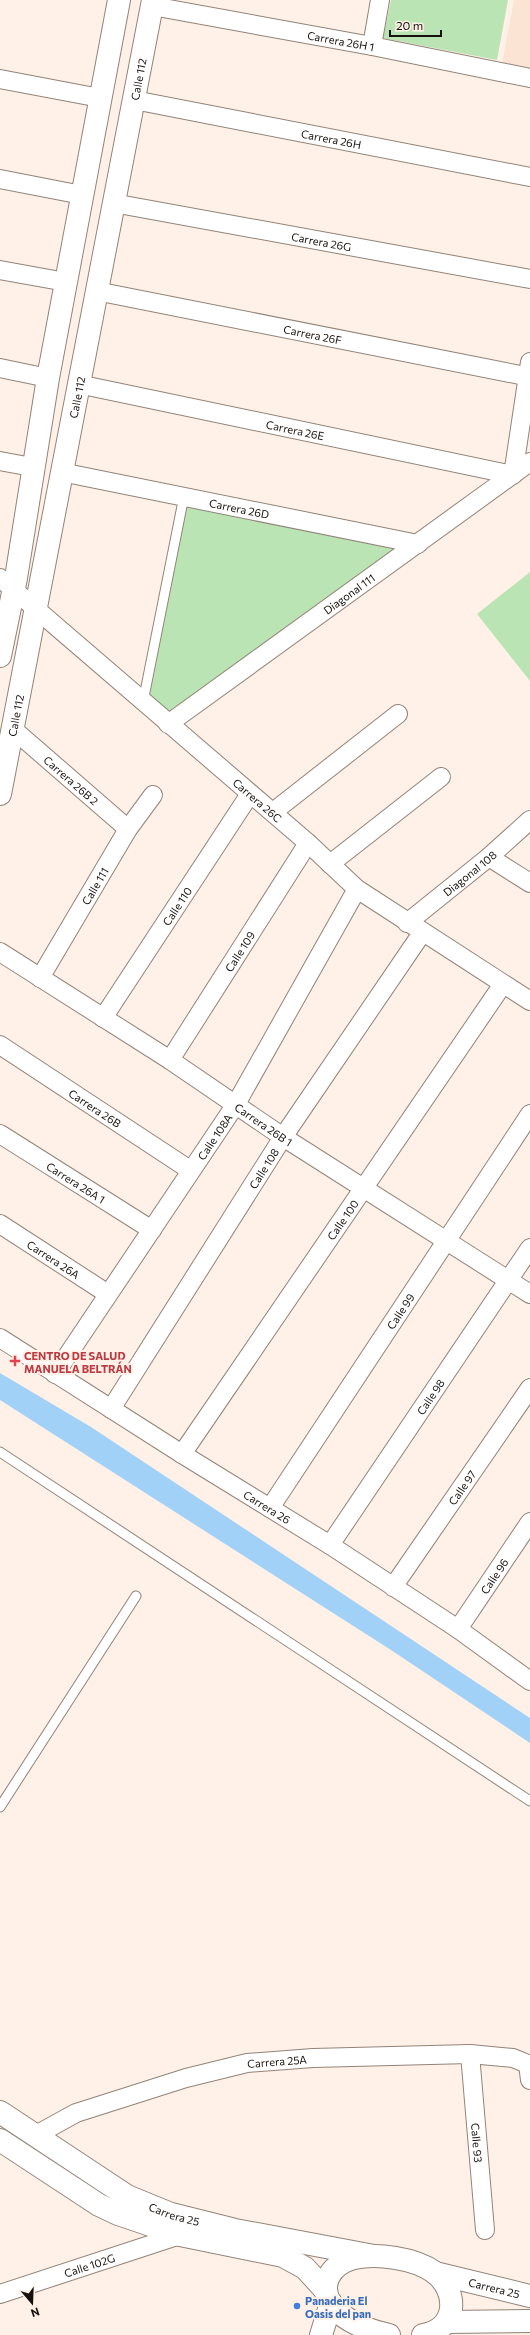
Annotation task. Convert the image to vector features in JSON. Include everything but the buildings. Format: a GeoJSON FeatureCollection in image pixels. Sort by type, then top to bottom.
{"type":"FeatureCollection","features":[{"type":"Feature","properties":{"kind":"street"},"geometry":{"type":"LineString","coordinates":[[0,656],[7,584],[32,467],[119,0]]}},
{"type":"Feature","properties":{"kind":"street"},"geometry":{"type":"LineString","coordinates":[[372,46],[380,0]]}},
{"type":"Feature","properties":{"kind":"street","name":"Carrera 26H 1"},"geometry":{"type":"LineString","coordinates":[[152,3],[530,78]]}},
{"type":"Feature","properties":{"kind":"street","name":"Calle 112"},"geometry":{"type":"LineString","coordinates":[[0,794],[14,730],[61,472],[152,3]]}},
{"type":"Feature","properties":{"kind":"street"},"geometry":{"type":"LineString","coordinates":[[0,79],[100,98]]}},
{"type":"Feature","properties":{"kind":"street","name":"Carrera 26H"},"geometry":{"type":"LineString","coordinates":[[134,100],[530,177]]}},
{"type":"Feature","properties":{"kind":"street"},"geometry":{"type":"LineString","coordinates":[[0,179],[82,195]]}},
{"type":"Feature","properties":{"kind":"street","name":"Carrera 26G"},"geometry":{"type":"LineString","coordinates":[[114,203],[530,279]]}},
{"type":"Feature","properties":{"kind":"street"},"geometry":{"type":"LineString","coordinates":[[0,270],[66,282]]}},
{"type":"Feature","properties":{"kind":"street","name":"Carrera 26F"},"geometry":{"type":"LineString","coordinates":[[96,291],[529,372]]}},
{"type":"Feature","properties":{"kind":"street"},"geometry":{"type":"LineString","coordinates":[[0,368],[48,378]]}},
{"type":"Feature","properties":{"kind":"street"},"geometry":{"type":"LineString","coordinates":[[513,475],[529,372]]}},
{"type":"Feature","properties":{"kind":"street","name":"Carrera 26E"},"geometry":{"type":"LineString","coordinates":[[78,384],[513,475]]}},
{"type":"Feature","properties":{"kind":"street"},"geometry":{"type":"LineString","coordinates":[[0,461],[32,467]]}},
{"type":"Feature","properties":{"kind":"street","name":"Diagonal 111"},"geometry":{"type":"LineString","coordinates":[[168,724],[530,462]]}},
{"type":"Feature","properties":{"kind":"street","name":"Carrera 26D"},"geometry":{"type":"LineString","coordinates":[[61,472],[418,544]]}},
{"type":"Feature","properties":{"kind":"street","name":"Carrera 26C"},"geometry":{"type":"LineString","coordinates":[[7,584],[168,724],[273,812],[357,889],[407,923],[530,1001]]}},
{"type":"Feature","properties":{"kind":"street"},"geometry":{"type":"LineString","coordinates":[[273,812],[398,714]]}},
{"type":"Feature","properties":{"kind":"street","name":"Carrera 26B 2"},"geometry":{"type":"LineString","coordinates":[[14,730],[128,829]]}},
{"type":"Feature","properties":{"kind":"street"},"geometry":{"type":"LineString","coordinates":[[330,864],[441,778]]}},
{"type":"Feature","properties":{"kind":"street","name":"Calle 110"},"geometry":{"type":"LineString","coordinates":[[103,1018],[250,794]]}},
{"type":"Feature","properties":{"kind":"street","name":"Calle 111"},"geometry":{"type":"LineString","coordinates":[[40,978],[128,829],[153,795]]}},
{"type":"Feature","properties":{"kind":"street","name":"Diagonal 108"},"geometry":{"type":"LineString","coordinates":[[407,923],[489,857],[530,820]]}},
{"type":"Feature","properties":{"kind":"street","name":"Calle 109"},"geometry":{"type":"LineString","coordinates":[[170,1060],[308,843]]}},
{"type":"Feature","properties":{"kind":"street"},"geometry":{"type":"LineString","coordinates":[[489,857],[530,883]]}},
{"type":"Feature","properties":{"kind":"street","name":"Calle 108A"},"geometry":{"type":"LineString","coordinates":[[55,1374],[152,1230],[190,1170],[236,1104],[357,889]]}},
{"type":"Feature","properties":{"kind":"street","name":"Calle 108"},"geometry":{"type":"LineString","coordinates":[[112,1409],[282,1137],[422,932]]}},
{"type":"Feature","properties":{"kind":"street","name":"Carrera 26B 1"},"geometry":{"type":"LineString","coordinates":[[0,952],[170,1060],[282,1137],[530,1294]]}},
{"type":"Feature","properties":{"kind":"street","name":"Calle 100"},"geometry":{"type":"LineString","coordinates":[[182,1454],[503,984]]}},
{"type":"Feature","properties":{"kind":"street","name":"Carrera 26B"},"geometry":{"type":"LineString","coordinates":[[0,1045],[190,1170]]}},
{"type":"Feature","properties":{"kind":"street","name":"Calle 99"},"geometry":{"type":"LineString","coordinates":[[270,1508],[530,1114]]}},
{"type":"Feature","properties":{"kind":"street","name":"Carrera 26A 1"},"geometry":{"type":"LineString","coordinates":[[0,1134],[152,1230]]}},
{"type":"Feature","properties":{"kind":"street","name":"Carrera 26A"},"geometry":{"type":"LineString","coordinates":[[0,1224],[108,1294]]}},
{"type":"Feature","properties":{"kind":"street","name":"Calle 98"},"geometry":{"type":"LineString","coordinates":[[330,1545],[530,1248]]}},
{"type":"Feature","properties":{"kind":"street","name":"Carrera 26"},"geometry":{"type":"LineString","coordinates":[[0,1338],[182,1454],[330,1545],[527,1673]]}},
{"type":"Feature","properties":{"kind":"street","name":"Calle 97"},"geometry":{"type":"LineString","coordinates":[[393,1587],[530,1388]]}},
{"type":"Feature","properties":{"kind":"street","name":"Calle 96"},"geometry":{"type":"LineString","coordinates":[[458,1629],[530,1522]]}},
{"type":"Feature","properties":{"kind":"street","name":"Carrera 25A"},"geometry":{"type":"LineString","coordinates":[[36,2136],[76,2113],[186,2078],[247,2063],[313,2058],[470,2054],[513,2058],[529,2070]]}},
{"type":"Feature","properties":{"kind":"street","name":"Calle 93"},"geometry":{"type":"LineString","coordinates":[[470,2054],[485,2230]]}},
{"type":"Feature","properties":{"kind":"street","name":"Carrera 25"},"geometry":{"type":"LineString","coordinates":[[0,2112],[127,2196],[171,2214],[235,2230],[407,2261],[435,2273],[530,2296]]}},
{"type":"Feature","properties":{"kind":"street","name":"Carrera 25"},"geometry":{"type":"LineString","coordinates":[[0,2140],[99,2205],[124,2216],[180,2235],[288,2258],[305,2268],[350,2321],[366,2329],[389,2335]]}},
{"type":"Feature","properties":{"kind":"street","name":"Calle 102G"},"geometry":{"type":"LineString","coordinates":[[0,2294],[180,2235]]}},
{"type":"Feature","properties":{"kind":"street"},"geometry":{"type":"LineString","coordinates":[[321,2335],[329,2297],[328,2279],[337,2266],[353,2258],[374,2256]]}},
{"type":"Feature","properties":{"kind":"street"},"geometry":{"type":"LineString","coordinates":[[435,2273],[444,2282],[450,2294],[452,2310],[439,2330]]}},
{"type":"Feature","properties":{"kind":"street"},"geometry":{"type":"LineString","coordinates":[[439,2330],[530,2321]]}},
{"type":"Feature","properties":{"kind":"lane"},"geometry":{"type":"LineString","coordinates":[[143,702],[184,496]]}},
{"type":"Feature","properties":{"kind":"lane"},"geometry":{"type":"LineString","coordinates":[[0,1452],[530,1801]]}},
{"type":"Feature","properties":{"kind":"lane"},"geometry":{"type":"LineString","coordinates":[[0,1807],[136,1596]]}},
{"type":"Feature","properties":{"kind":"shaded area"},"geometry":{"type":"Polygon","coordinates":[[[514,0],[530,0],[530,70],[502,64],[514,0]]]}},
{"type":"Feature","properties":{"kind":"green space"},"geometry":{"type":"Polygon","coordinates":[[[391,0],[508,0],[497,60],[383,38],[391,0]]]}},
{"type":"Feature","properties":{"kind":"green space"},"geometry":{"type":"Polygon","coordinates":[[[184,496],[418,544],[168,724],[143,702],[184,496]]]}},
{"type":"Feature","properties":{"kind":"green space"},"geometry":{"type":"Polygon","coordinates":[[[530,572],[530,681],[477,614],[530,572]]]}},
{"type":"Feature","properties":{"kind":"water"},"geometry":{"type":"Polygon","coordinates":[[[0,1373],[91,1427],[530,1718],[530,1743],[391,1650],[0,1400],[0,1373]]]}},
{"type":"Feature","properties":{"kind":"place","name":"CENTRO DE SALUD MANUELA BELTRÁN"},"geometry":{"type":"Point","coordinates":[15,1361]}},
{"type":"Feature","properties":{"kind":"place","name":"Panaderia El Oasis del pan"},"geometry":{"type":"Point","coordinates":[297,2306]}}]}
